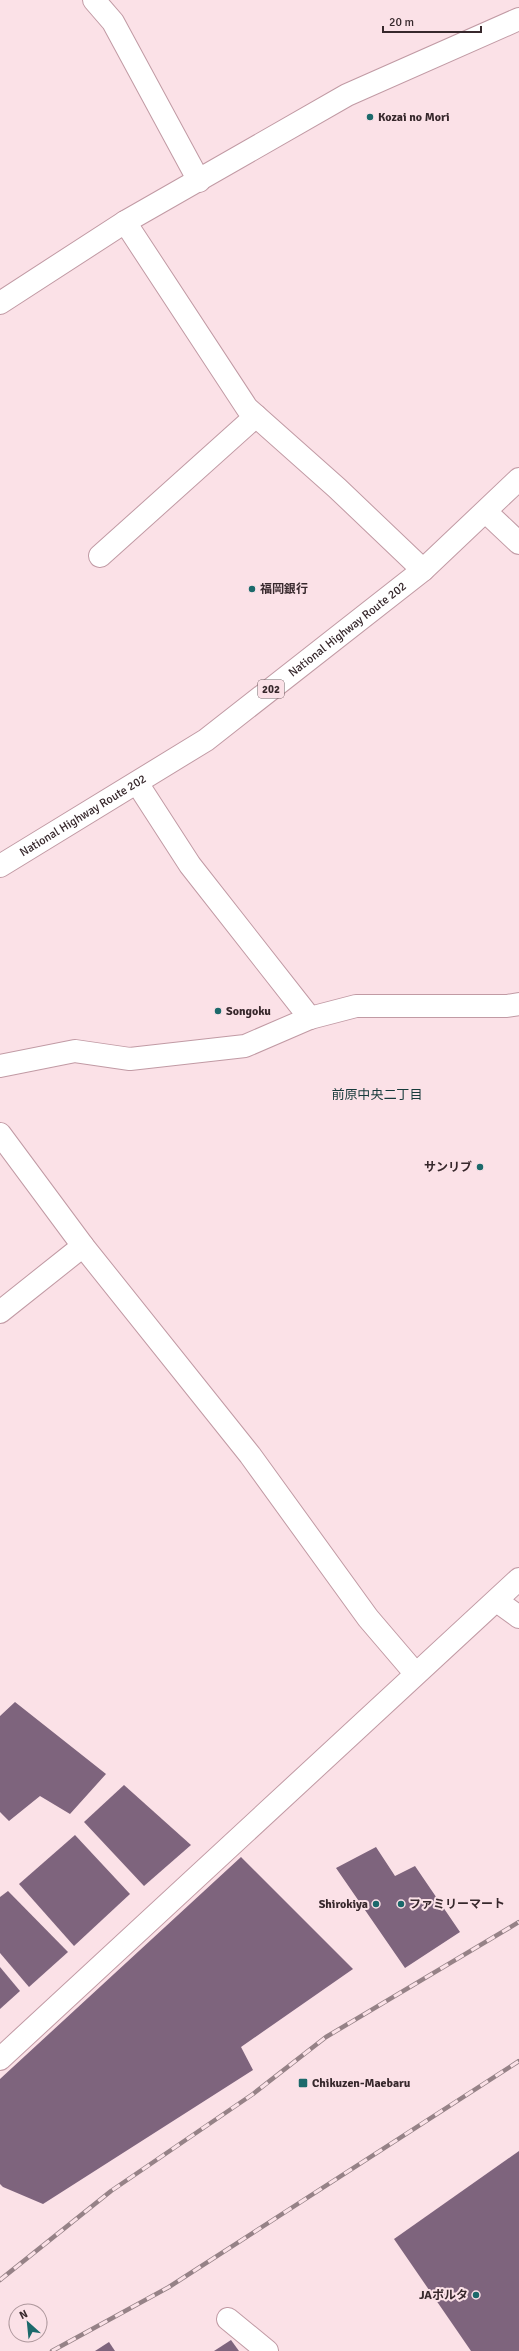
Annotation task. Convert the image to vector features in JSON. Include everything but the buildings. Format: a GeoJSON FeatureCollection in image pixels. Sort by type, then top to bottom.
{"type":"FeatureCollection","features":[{"type":"Feature","properties":{"kind":"main road"},"geometry":{"type":"LineString","coordinates":[[94,0],[113,22],[199,181]]}},
{"type":"Feature","properties":{"kind":"main road"},"geometry":{"type":"LineString","coordinates":[[0,303],[125,222],[347,95],[519,19]]}},
{"type":"Feature","properties":{"kind":"main road"},"geometry":{"type":"LineString","coordinates":[[125,222],[247,408],[337,488],[423,570]]}},
{"type":"Feature","properties":{"kind":"main road"},"geometry":{"type":"LineString","coordinates":[[100,556],[256,416]]}},
{"type":"Feature","properties":{"kind":"main road","name":"National Highway Route 202"},"geometry":{"type":"LineString","coordinates":[[0,866],[206,740],[423,570],[486,512],[519,479]]}},
{"type":"Feature","properties":{"kind":"main road"},"geometry":{"type":"LineString","coordinates":[[486,512],[519,543]]}},
{"type":"Feature","properties":{"kind":"main road"},"geometry":{"type":"LineString","coordinates":[[137,783],[190,865],[310,1018]]}},
{"type":"Feature","properties":{"kind":"main road"},"geometry":{"type":"LineString","coordinates":[[0,1066],[75,1051],[130,1059],[245,1046],[310,1018],[356,1006],[507,1006],[519,1004]]}},
{"type":"Feature","properties":{"kind":"main road"},"geometry":{"type":"LineString","coordinates":[[0,1134],[83,1246],[250,1455],[368,1618],[415,1673]]}},
{"type":"Feature","properties":{"kind":"main road"},"geometry":{"type":"LineString","coordinates":[[0,1312],[83,1246]]}},
{"type":"Feature","properties":{"kind":"main road"},"geometry":{"type":"LineString","coordinates":[[0,2059],[415,1673],[497,1601],[519,1579]]}},
{"type":"Feature","properties":{"kind":"main road"},"geometry":{"type":"LineString","coordinates":[[497,1601],[519,1617]]}},
{"type":"Feature","properties":{"kind":"main road"},"geometry":{"type":"LineString","coordinates":[[228,2319],[267,2351]]}},
{"type":"Feature","properties":{"kind":"railway"},"geometry":{"type":"LineString","coordinates":[[0,2280],[111,2191],[253,2094],[326,2037],[519,1922]]}},
{"type":"Feature","properties":{"kind":"railway"},"geometry":{"type":"LineString","coordinates":[[52,2351],[169,2287],[519,2061]]}},
{"type":"Feature","properties":{"kind":"place","name":"Kozai no Mori"},"geometry":{"type":"Point","coordinates":[370,117]}},
{"type":"Feature","properties":{"kind":"place","name":"福岡銀行"},"geometry":{"type":"Point","coordinates":[252,589]}},
{"type":"Feature","properties":{"kind":"place","name":"Songoku"},"geometry":{"type":"Point","coordinates":[218,1011]}},
{"type":"Feature","properties":{"kind":"place","name":"サンリブ"},"geometry":{"type":"Point","coordinates":[480,1167]}},
{"type":"Feature","properties":{"kind":"place","name":"Shirokiya"},"geometry":{"type":"Point","coordinates":[376,1904]}},
{"type":"Feature","properties":{"kind":"place","name":"ファミリーマート"},"geometry":{"type":"Point","coordinates":[401,1904]}},
{"type":"Feature","properties":{"kind":"place","name":"Chikuzen-Maebaru"},"geometry":{"type":"Point","coordinates":[303,2083]}},
{"type":"Feature","properties":{"kind":"place","name":"JAポルタ"},"geometry":{"type":"Point","coordinates":[476,2295]}},
{"type":"Feature","properties":{"kind":"district","name":"前原中央二丁目"},"geometry":{"type":"Point","coordinates":[377,1094]}}]}
